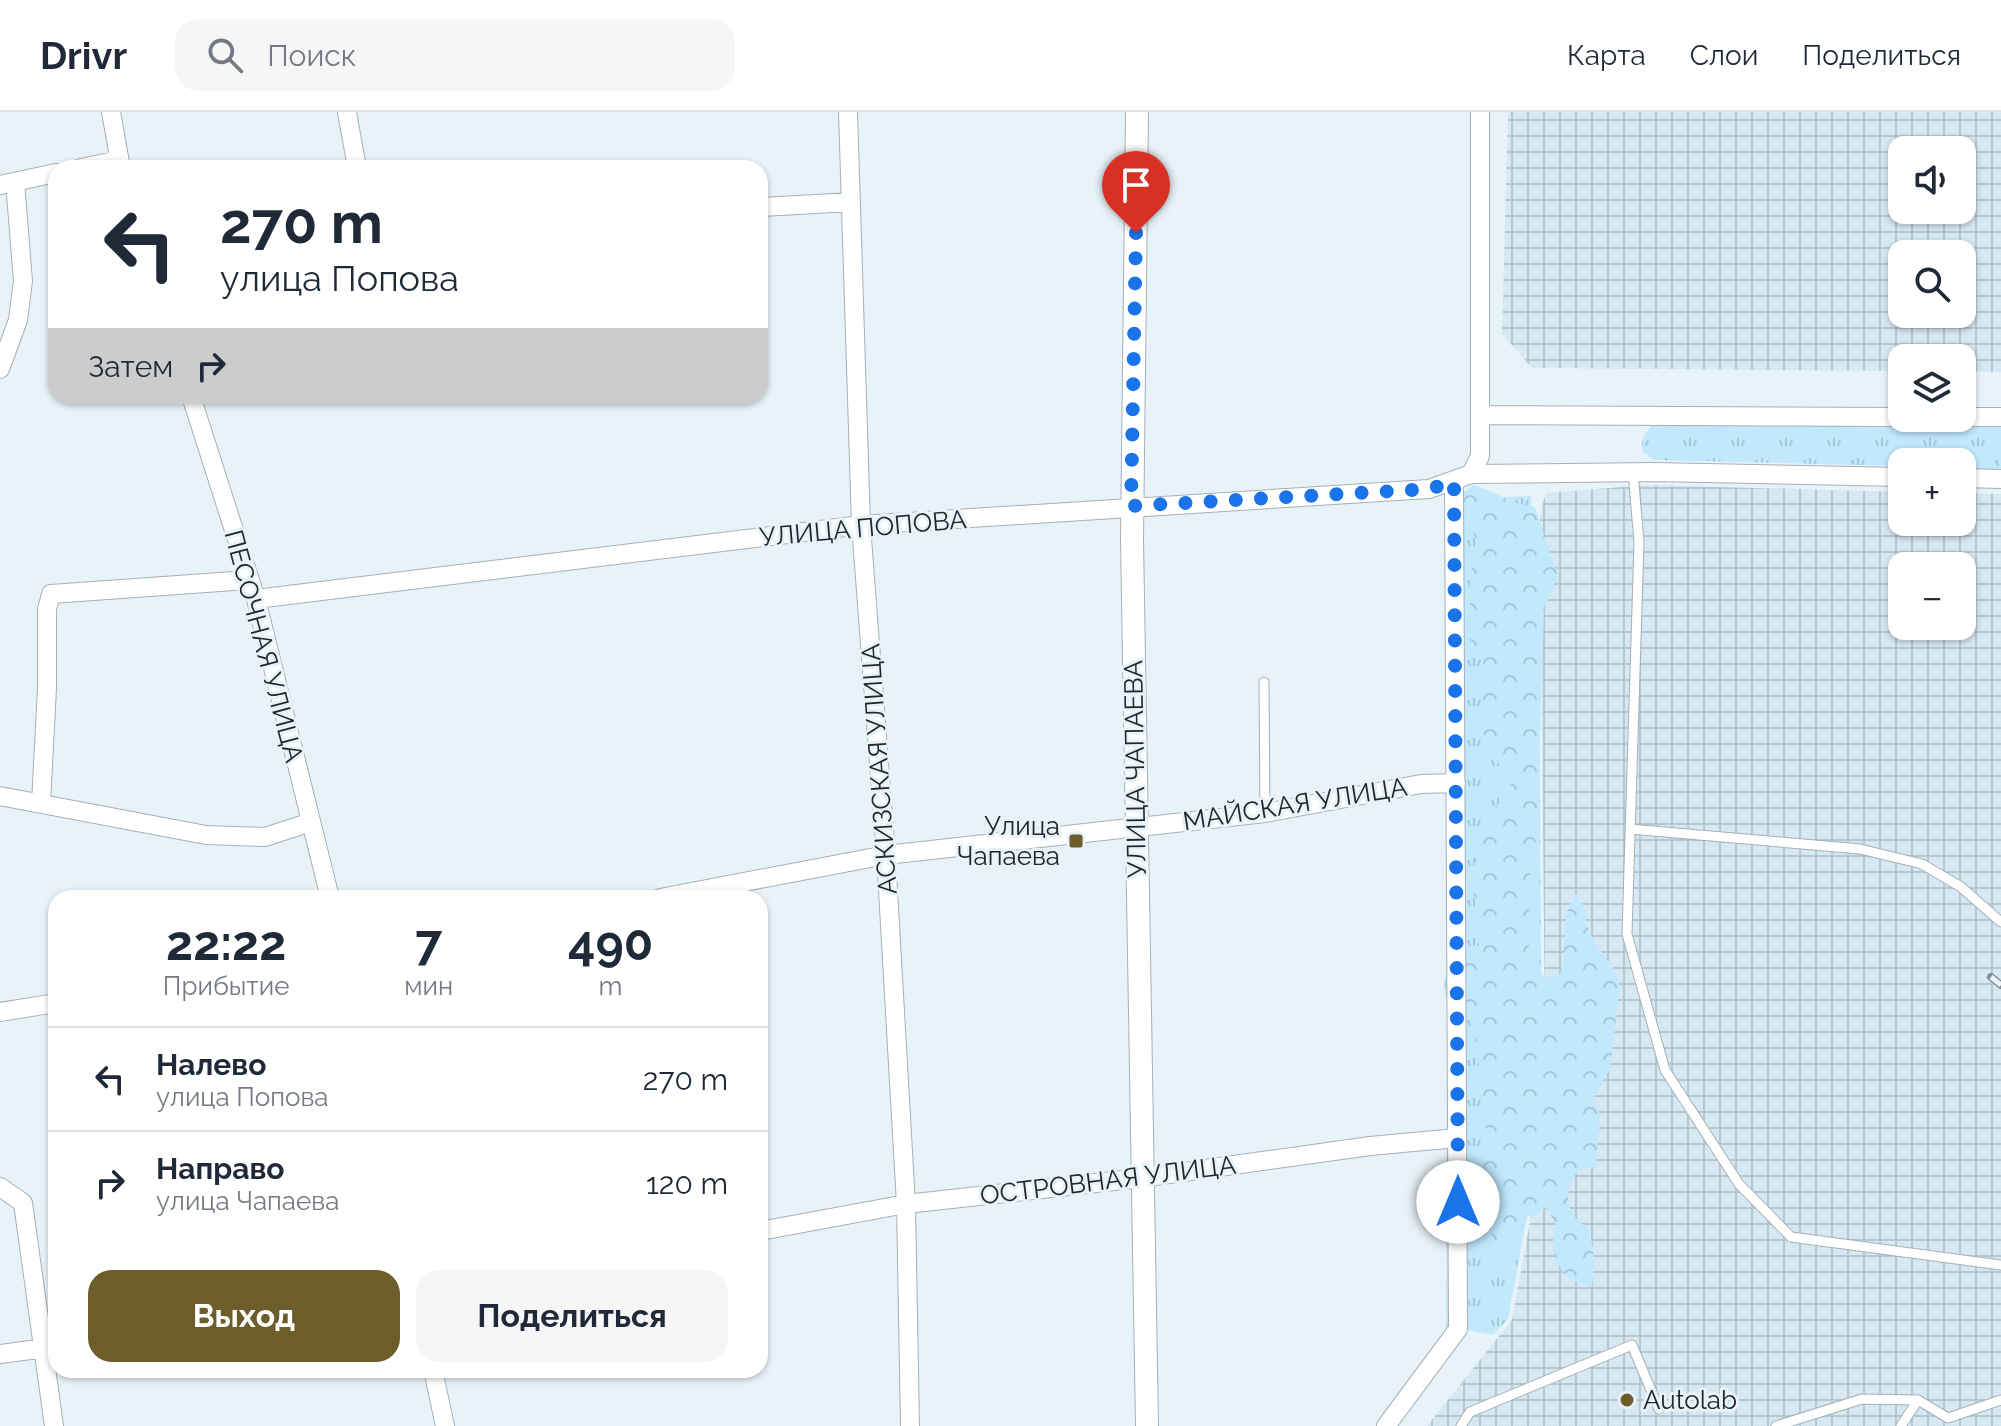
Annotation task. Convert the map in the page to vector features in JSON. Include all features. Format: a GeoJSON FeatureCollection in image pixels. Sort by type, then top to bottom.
{"type":"FeatureCollection","features":[{"type":"Feature","properties":{"kind":"street"},"geometry":{"type":"LineString","coordinates":[[111,112],[119,160]]}},
{"type":"Feature","properties":{"kind":"street"},"geometry":{"type":"LineString","coordinates":[[347,112],[356,160]]}},
{"type":"Feature","properties":{"kind":"street","name":"АСКИЗСКАЯ УЛИЦА"},"geometry":{"type":"LineString","coordinates":[[848,112],[861,525],[886,855],[906,1204],[910,1426]]}},
{"type":"Feature","properties":{"kind":"street","name":"УЛИЦА ЧАПАЕВА"},"geometry":{"type":"LineString","coordinates":[[1137,112],[1131,506],[1147,1426]]}},
{"type":"Feature","properties":{"kind":"street"},"geometry":{"type":"LineString","coordinates":[[1386,1426],[1458,1329],[1456,783],[1462,478],[1480,456],[1480,112]]}},
{"type":"Feature","properties":{"kind":"street"},"geometry":{"type":"LineString","coordinates":[[0,369],[18,320],[23,281],[8,184],[48,175]]}},
{"type":"Feature","properties":{"kind":"street"},"geometry":{"type":"LineString","coordinates":[[768,207],[851,202]]}},
{"type":"Feature","properties":{"kind":"street","name":"ПЕСОЧНАЯ УЛИЦА"},"geometry":{"type":"LineString","coordinates":[[193,404],[256,599],[328,890]]}},
{"type":"Feature","properties":{"kind":"street"},"geometry":{"type":"LineString","coordinates":[[1481,415],[1888,417]]}},
{"type":"Feature","properties":{"kind":"street"},"geometry":{"type":"LineString","coordinates":[[1976,417],[2001,417]]}},
{"type":"Feature","properties":{"kind":"street","name":"УЛИЦА ПОПОВА"},"geometry":{"type":"LineString","coordinates":[[256,599],[861,525],[1429,489],[1462,478],[1633,472],[1888,477]]}},
{"type":"Feature","properties":{"kind":"street"},"geometry":{"type":"LineString","coordinates":[[1976,478],[2001,479]]}},
{"type":"Feature","properties":{"kind":"street"},"geometry":{"type":"LineString","coordinates":[[41,804],[47,688],[47,609],[51,594],[248,580]]}},
{"type":"Feature","properties":{"kind":"street","name":"МАЙСКАЯ УЛИЦА"},"geometry":{"type":"LineString","coordinates":[[702,890],[886,855],[1265,813],[1421,784],[1456,783]]}},
{"type":"Feature","properties":{"kind":"street"},"geometry":{"type":"LineString","coordinates":[[0,796],[206,835],[265,837],[311,822]]}},
{"type":"Feature","properties":{"kind":"street"},"geometry":{"type":"LineString","coordinates":[[0,1012],[48,1004]]}},
{"type":"Feature","properties":{"kind":"street","name":"ОСТРОВНАЯ УЛИЦА"},"geometry":{"type":"LineString","coordinates":[[768,1230],[906,1204],[1141,1178],[1370,1146],[1457,1138]]}},
{"type":"Feature","properties":{"kind":"street"},"geometry":{"type":"LineString","coordinates":[[0,1187],[23,1203],[48,1336]]}},
{"type":"Feature","properties":{"kind":"street"},"geometry":{"type":"LineString","coordinates":[[0,1354],[48,1347]]}},
{"type":"Feature","properties":{"kind":"street"},"geometry":{"type":"LineString","coordinates":[[52,1378],[54,1426]]}},
{"type":"Feature","properties":{"kind":"street"},"geometry":{"type":"LineString","coordinates":[[435,1378],[445,1426]]}},
{"type":"Feature","properties":{"kind":"lane"},"geometry":{"type":"LineString","coordinates":[[1633,472],[1639,542],[1627,934],[1665,1070],[1739,1184],[1791,1237],[2001,1265]]}},
{"type":"Feature","properties":{"kind":"lane"},"geometry":{"type":"LineString","coordinates":[[1264,682],[1265,813]]}},
{"type":"Feature","properties":{"kind":"lane"},"geometry":{"type":"LineString","coordinates":[[1630,829],[1860,849],[1922,864],[1961,887],[2001,922]]}},
{"type":"Feature","properties":{"kind":"lane"},"geometry":{"type":"LineString","coordinates":[[1461,1426],[1470,1412],[1632,1345],[1659,1409]]}},
{"type":"Feature","properties":{"kind":"lane"},"geometry":{"type":"LineString","coordinates":[[1776,1426],[1862,1399],[1918,1400],[1948,1418],[2001,1400]]}},
{"type":"Feature","properties":{"kind":"lane"},"geometry":{"type":"LineString","coordinates":[[1901,1426],[1918,1400]]}},
{"type":"Feature","properties":{"kind":"shaded area"},"geometry":{"type":"Polygon","coordinates":[[[1508,112],[2001,112],[2001,372],[1976,371],[1976,344],[1888,344],[1888,371],[1532,368],[1502,334],[1508,112]]]}},
{"type":"Feature","properties":{"kind":"shaded area"},"geometry":{"type":"Polygon","coordinates":[[[1648,485],[1888,492],[1888,536],[1976,536],[1976,493],[2001,494],[2001,1426],[1427,1426],[1512,1320],[1546,1134],[1540,513],[1546,493],[1648,485]]]}},
{"type":"Feature","properties":{"kind":"green space"},"geometry":{"type":"Polygon","coordinates":[[[1655,423],[1888,424],[1888,432],[1976,432],[1976,425],[2001,425],[2001,469],[1976,468],[1976,448],[1888,448],[1888,466],[1654,460],[1643,452],[1646,433],[1655,423]]]}},
{"type":"Feature","properties":{"kind":"green space"},"geometry":{"type":"Polygon","coordinates":[[[1473,485],[1519,504],[1535,507],[1558,576],[1544,609],[1537,833],[1530,872],[1529,948],[1533,964],[1545,978],[1560,974],[1567,914],[1576,894],[1585,909],[1587,925],[1594,941],[1614,969],[1620,985],[1610,1069],[1593,1099],[1600,1114],[1596,1167],[1579,1169],[1568,1192],[1571,1210],[1586,1228],[1592,1243],[1592,1286],[1576,1282],[1560,1267],[1553,1244],[1555,1224],[1546,1207],[1533,1217],[1528,1216],[1502,1255],[1482,1268],[1497,1214],[1476,1187],[1487,1138],[1484,1103],[1472,1018],[1445,997],[1444,980],[1449,965],[1466,958],[1479,946],[1475,856],[1486,821],[1506,794],[1512,780],[1491,754],[1485,740],[1481,658],[1462,626],[1473,614],[1468,597],[1476,541],[1460,495],[1473,485]]]}},
{"type":"Feature","properties":{"kind":"green space"},"geometry":{"type":"Polygon","coordinates":[[[1531,496],[1532,622],[1539,623],[1542,1134],[1508,1319],[1493,1335],[1446,1326],[1449,499],[1531,496]]]}},
{"type":"Feature","properties":{"kind":"railway"},"geometry":{"type":"LineString","coordinates":[[1991,977],[2001,985]]}},
{"type":"Feature","properties":{"kind":"place","name":"Улица Чапаева"},"geometry":{"type":"Point","coordinates":[1076,841]}},
{"type":"Feature","properties":{"kind":"place","name":"Autolab"},"geometry":{"type":"Point","coordinates":[1627,1400]}},
{"type":"Feature","properties":{"kind":"route"},"geometry":{"type":"LineString","coordinates":[[1136,233],[1131,506],[1429,489],[1454,482],[1458,1202]]}}]}
